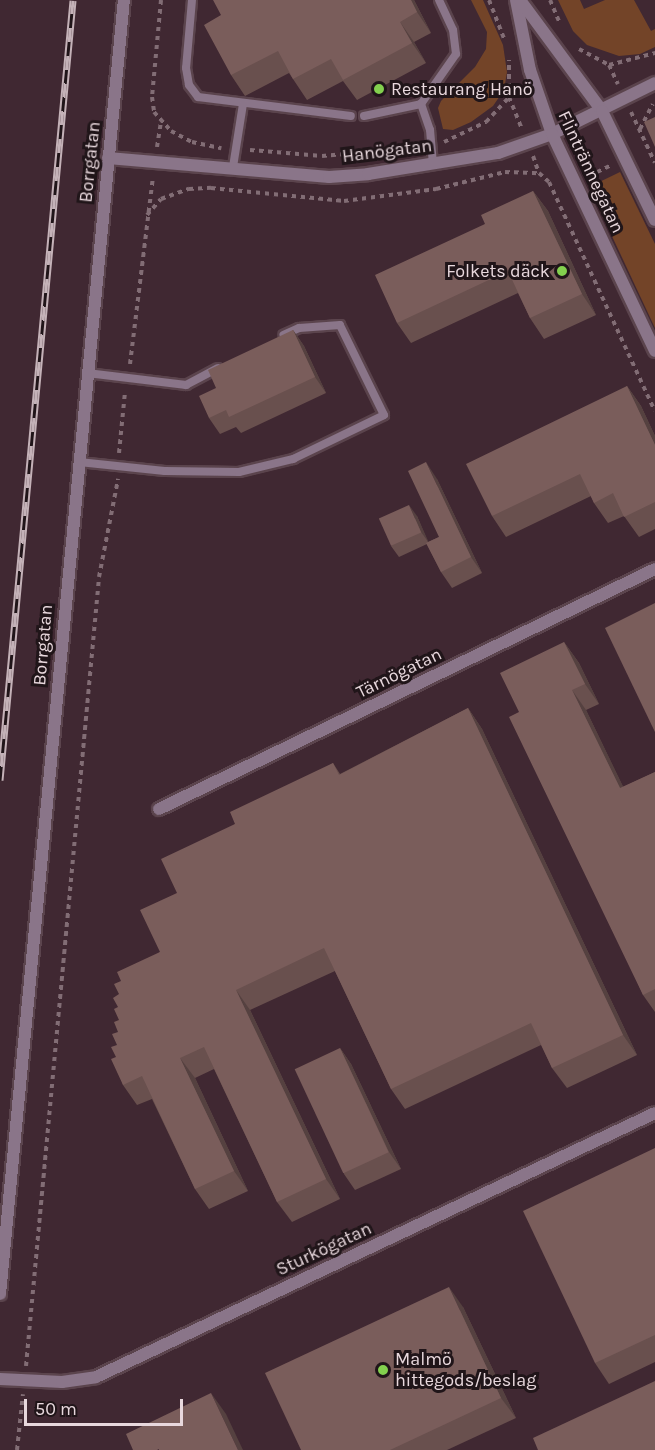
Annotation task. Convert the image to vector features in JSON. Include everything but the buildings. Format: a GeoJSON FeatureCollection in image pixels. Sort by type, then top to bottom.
{"type":"FeatureCollection","features":[{"type":"Feature","properties":{"kind":"street","name":"Borrgatan"},"geometry":{"type":"LineString","coordinates":[[0,1294],[124,0]]}},
{"type":"Feature","properties":{"kind":"street","name":"Flintrännegatan"},"geometry":{"type":"LineString","coordinates":[[518,0],[602,111],[655,220]]}},
{"type":"Feature","properties":{"kind":"street","name":"Flintrännegatan"},"geometry":{"type":"LineString","coordinates":[[518,0],[530,70],[552,134],[655,351]]}},
{"type":"Feature","properties":{"kind":"street","name":"Hanögatan"},"geometry":{"type":"LineString","coordinates":[[108,158],[329,177],[433,164],[498,153],[552,134],[655,83]]}},
{"type":"Feature","properties":{"kind":"street","name":"Tärnögatan"},"geometry":{"type":"LineString","coordinates":[[159,809],[655,569]]}},
{"type":"Feature","properties":{"kind":"street","name":"Sturkögatan"},"geometry":{"type":"LineString","coordinates":[[0,1380],[62,1382],[96,1377],[655,1113]]}},
{"type":"Feature","properties":{"kind":"lane"},"geometry":{"type":"LineString","coordinates":[[192,0],[186,68],[189,85],[198,97],[351,116]]}},
{"type":"Feature","properties":{"kind":"lane"},"geometry":{"type":"LineString","coordinates":[[364,116],[421,104],[456,54],[453,30],[439,0]]}},
{"type":"Feature","properties":{"kind":"lane"},"geometry":{"type":"LineString","coordinates":[[233,167],[243,104]]}},
{"type":"Feature","properties":{"kind":"lane"},"geometry":{"type":"LineString","coordinates":[[421,104],[432,145],[433,164]]}},
{"type":"Feature","properties":{"kind":"lane"},"geometry":{"type":"LineString","coordinates":[[79,462],[239,472],[293,459],[384,415],[340,325],[298,328],[278,338]]}},
{"type":"Feature","properties":{"kind":"lane"},"geometry":{"type":"LineString","coordinates":[[87,373],[186,385],[227,364]]}},
{"type":"Feature","properties":{"kind":"path"},"geometry":{"type":"LineString","coordinates":[[489,0],[508,52],[509,97],[527,143],[655,411]]}},
{"type":"Feature","properties":{"kind":"path"},"geometry":{"type":"LineString","coordinates":[[609,65],[655,53]]}},
{"type":"Feature","properties":{"kind":"path"},"geometry":{"type":"LineString","coordinates":[[432,145],[453,140],[486,122],[509,97]]}},
{"type":"Feature","properties":{"kind":"path"},"geometry":{"type":"LineString","coordinates":[[655,101],[640,130],[655,163]]}},
{"type":"Feature","properties":{"kind":"path"},"geometry":{"type":"LineString","coordinates":[[552,193],[648,147]]}},
{"type":"Feature","properties":{"kind":"path"},"geometry":{"type":"LineString","coordinates":[[17,1450],[99,577],[115,508],[147,215]]}},
{"type":"Feature","properties":{"kind":"path"},"geometry":{"type":"LineString","coordinates":[[587,271],[593,268]]}},
{"type":"Feature","properties":{"kind":"shaded area"},"geometry":{"type":"Polygon","coordinates":[[[471,0],[483,0],[503,45],[507,72],[504,90],[493,106],[471,122],[453,130],[443,129],[438,108],[441,101],[475,67],[486,49],[487,32],[471,0]]]}},
{"type":"Feature","properties":{"kind":"shaded area"},"geometry":{"type":"Polygon","coordinates":[[[558,0],[580,0],[584,9],[605,0],[634,0],[651,31],[655,29],[655,47],[640,54],[619,56],[587,45],[573,31],[558,0]]]}},
{"type":"Feature","properties":{"kind":"shaded area"},"geometry":{"type":"Polygon","coordinates":[[[620,172],[655,244],[655,328],[589,187],[620,172]]]}},
{"type":"Feature","properties":{"kind":"railway"},"geometry":{"type":"LineString","coordinates":[[0,780],[73,0]]}},
{"type":"Feature","properties":{"kind":"place","name":"Restaurang Hanö"},"geometry":{"type":"Point","coordinates":[379,89]}},
{"type":"Feature","properties":{"kind":"place","name":"Folkets däck"},"geometry":{"type":"Point","coordinates":[562,271]}},
{"type":"Feature","properties":{"kind":"place","name":"Malmö hittegods/beslag"},"geometry":{"type":"Point","coordinates":[383,1370]}}]}
